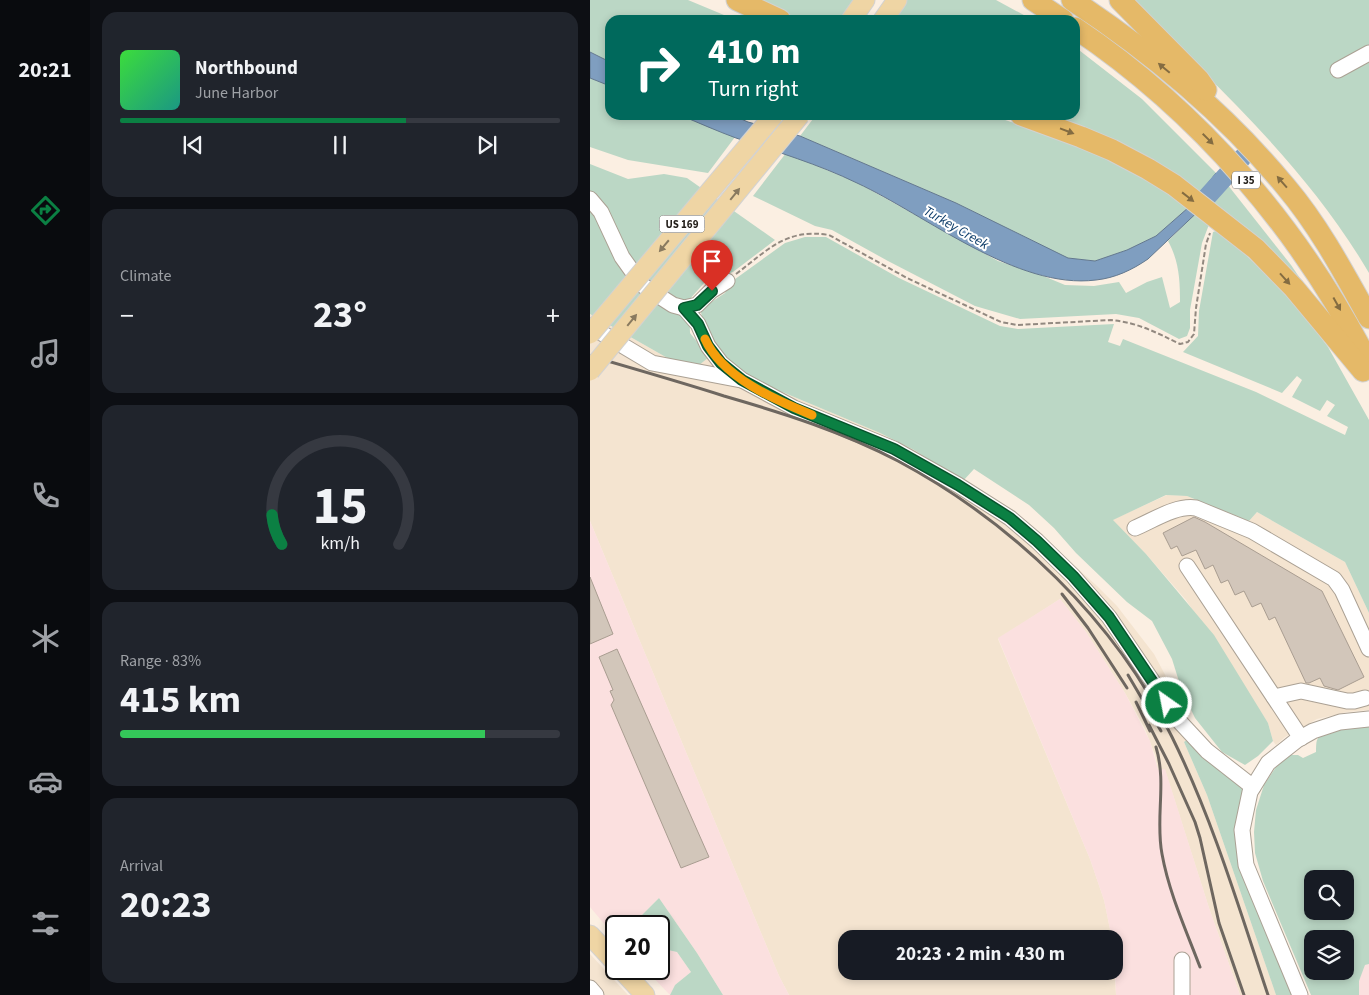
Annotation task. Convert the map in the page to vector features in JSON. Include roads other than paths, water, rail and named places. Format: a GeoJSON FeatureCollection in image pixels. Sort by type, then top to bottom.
{"type":"FeatureCollection","features":[{"type":"Feature","properties":{"kind":"highway"},"geometry":{"type":"LineString","coordinates":[[737,0],[769,15]]}},
{"type":"Feature","properties":{"kind":"highway"},"geometry":{"type":"LineString","coordinates":[[1033,0],[1056,15]]}},
{"type":"Feature","properties":{"kind":"highway","name":"I 35"},"geometry":{"type":"LineString","coordinates":[[1072,0],[1102,20],[1208,101],[1243,138],[1287,188],[1312,221],[1369,318]]}},
{"type":"Feature","properties":{"kind":"highway"},"geometry":{"type":"LineString","coordinates":[[1120,0],[1199,80],[1208,101]]}},
{"type":"Feature","properties":{"kind":"highway","name":"I 35"},"geometry":{"type":"LineString","coordinates":[[1080,32],[1114,56],[1173,105],[1210,140],[1244,177],[1311,263],[1332,296],[1369,364]]}},
{"type":"Feature","properties":{"kind":"highway"},"geometry":{"type":"LineString","coordinates":[[1035,120],[1081,137],[1148,169],[1174,185],[1256,249],[1294,288],[1369,378]]}},
{"type":"Feature","properties":{"kind":"main road"},"geometry":{"type":"LineString","coordinates":[[854,15],[865,0]]}},
{"type":"Feature","properties":{"kind":"main road"},"geometry":{"type":"LineString","coordinates":[[887,15],[898,0]]}},
{"type":"Feature","properties":{"kind":"main road","name":"US 169"},"geometry":{"type":"LineString","coordinates":[[590,334],[770,120]]}},
{"type":"Feature","properties":{"kind":"main road","name":"US 169"},"geometry":{"type":"LineString","coordinates":[[590,371],[796,120]]}},
{"type":"Feature","properties":{"kind":"main road"},"geometry":{"type":"LineString","coordinates":[[590,935],[605,952]]}},
{"type":"Feature","properties":{"kind":"main road"},"geometry":{"type":"LineString","coordinates":[[631,980],[645,995]]}},
{"type":"Feature","properties":{"kind":"street"},"geometry":{"type":"LineString","coordinates":[[1338,70],[1369,54]]}},
{"type":"Feature","properties":{"kind":"street"},"geometry":{"type":"LineString","coordinates":[[590,199],[601,212],[622,257],[642,286],[673,305],[684,308],[697,305],[726,281]]}},
{"type":"Feature","properties":{"kind":"street"},"geometry":{"type":"LineString","coordinates":[[684,308],[698,324],[708,346],[721,363],[742,380],[794,408],[894,449],[958,485],[1010,518],[1073,576],[1109,617],[1180,722],[1207,751],[1253,787]]}},
{"type":"Feature","properties":{"kind":"street"},"geometry":{"type":"LineString","coordinates":[[590,326],[652,363],[742,380]]}},
{"type":"Feature","properties":{"kind":"street"},"geometry":{"type":"LineString","coordinates":[[1136,528],[1178,509],[1189,507],[1196,508],[1252,531],[1334,579],[1342,590],[1369,649]]}},
{"type":"Feature","properties":{"kind":"street"},"geometry":{"type":"LineString","coordinates":[[1187,566],[1301,738]]}},
{"type":"Feature","properties":{"kind":"street"},"geometry":{"type":"LineString","coordinates":[[1274,697],[1301,691],[1347,701],[1365,698]]}},
{"type":"Feature","properties":{"kind":"street"},"geometry":{"type":"LineString","coordinates":[[1300,995],[1246,865],[1242,830],[1250,792],[1268,763],[1301,738],[1313,731],[1340,722],[1369,719]]}},
{"type":"Feature","properties":{"kind":"street"},"geometry":{"type":"LineString","coordinates":[[1182,960],[1182,995]]}},
{"type":"Feature","properties":{"kind":"street"},"geometry":{"type":"LineString","coordinates":[[590,988],[596,995]]}},
{"type":"Feature","properties":{"kind":"water"},"geometry":{"type":"Polygon","coordinates":[[[590,52],[605,60],[605,84],[590,78],[590,52]]]}},
{"type":"Feature","properties":{"kind":"water"},"geometry":{"type":"Polygon","coordinates":[[[692,120],[743,120],[800,136],[956,203],[1068,258],[1095,261],[1127,250],[1156,236],[1189,207],[1216,173],[1227,184],[1142,263],[1123,273],[1103,279],[1066,280],[1035,274],[1004,262],[842,176],[692,120]]]}},
{"type":"Feature","properties":{"kind":"waterway","name":"Turkey Creek"},"geometry":{"type":"LineString","coordinates":[[1206,198],[1242,158]]}},
{"type":"Feature","properties":{"kind":"railway"},"geometry":{"type":"LineString","coordinates":[[590,356],[790,416],[856,441],[898,461],[940,486],[981,513],[1020,544],[1090,614],[1121,653],[1149,694],[1187,768],[1213,832],[1268,995]]}},
{"type":"Feature","properties":{"kind":"railway"},"geometry":{"type":"LineString","coordinates":[[1062,594],[1088,628],[1127,688]]}},
{"type":"Feature","properties":{"kind":"railway"},"geometry":{"type":"LineString","coordinates":[[1128,675],[1161,731]]}},
{"type":"Feature","properties":{"kind":"railway"},"geometry":{"type":"LineString","coordinates":[[1136,702],[1150,731]]}},
{"type":"Feature","properties":{"kind":"railway"},"geometry":{"type":"LineString","coordinates":[[1149,725],[1195,822],[1219,923],[1244,995]]}},
{"type":"Feature","properties":{"kind":"railway"},"geometry":{"type":"LineString","coordinates":[[1156,747],[1161,774],[1160,841],[1162,854],[1173,897],[1200,967]]}}]}
